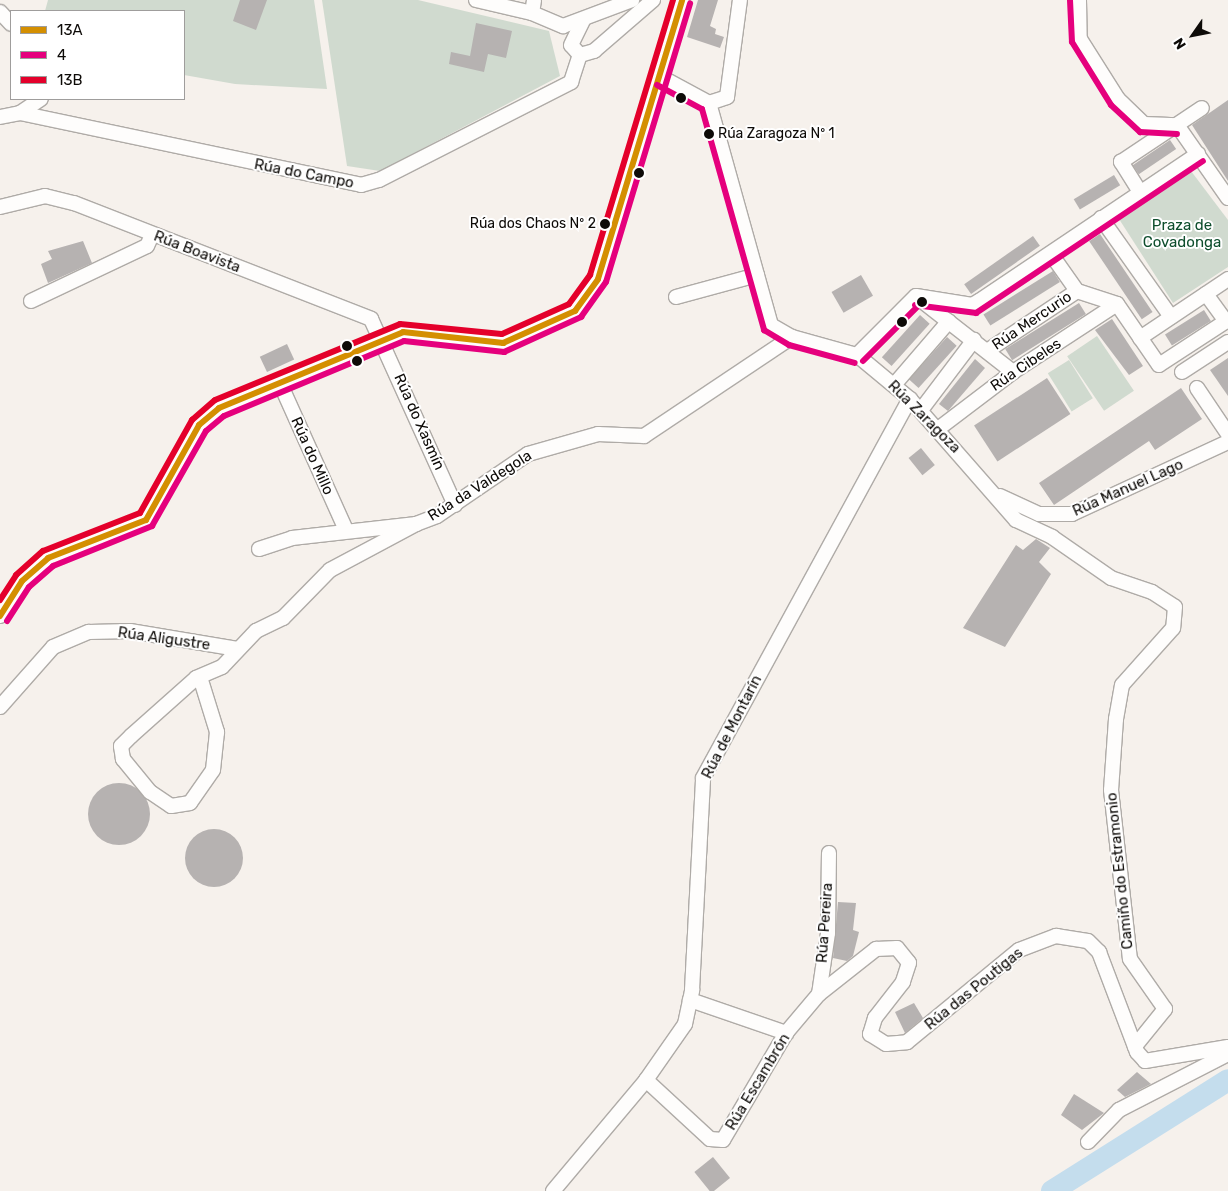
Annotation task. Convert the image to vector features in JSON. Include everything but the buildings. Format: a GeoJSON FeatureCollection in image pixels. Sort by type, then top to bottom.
{"type":"FeatureCollection","features":[{"type":"Feature","properties":{"kind":"street"},"geometry":{"type":"LineString","coordinates":[[476,0],[533,7],[554,22],[575,50],[594,51],[654,0]]}},
{"type":"Feature","properties":{"kind":"street"},"geometry":{"type":"LineString","coordinates":[[554,22],[572,25],[632,0]]}},
{"type":"Feature","properties":{"kind":"street"},"geometry":{"type":"LineString","coordinates":[[0,616],[37,566],[80,544],[132,530],[146,520],[207,416],[279,381],[382,338],[422,332],[464,342],[503,343],[575,311],[598,279],[661,77],[682,0]]}},
{"type":"Feature","properties":{"kind":"street"},"geometry":{"type":"LineString","coordinates":[[661,77],[710,103],[726,97],[740,0]]}},
{"type":"Feature","properties":{"kind":"street"},"geometry":{"type":"LineString","coordinates":[[1079,0],[1080,38],[1118,99],[1144,124],[1177,125]]}},
{"type":"Feature","properties":{"kind":"street"},"geometry":{"type":"LineString","coordinates":[[0,12],[10,23]]}},
{"type":"Feature","properties":{"kind":"street","name":"Rúa do Campo"},"geometry":{"type":"LineString","coordinates":[[20,113],[362,185],[378,180],[571,82],[575,50],[585,18]]}},
{"type":"Feature","properties":{"kind":"street"},"geometry":{"type":"LineString","coordinates":[[0,117],[20,113],[40,100]]}},
{"type":"Feature","properties":{"kind":"street","name":"Rúa Zaragoza"},"geometry":{"type":"LineString","coordinates":[[710,103],[771,324],[792,337],[857,355],[910,399],[999,496]]}},
{"type":"Feature","properties":{"kind":"street"},"geometry":{"type":"LineString","coordinates":[[1140,192],[1120,162],[1202,108]]}},
{"type":"Feature","properties":{"kind":"street"},"geometry":{"type":"LineString","coordinates":[[1177,125],[1228,198]]}},
{"type":"Feature","properties":{"kind":"street"},"geometry":{"type":"LineString","coordinates":[[916,296],[972,305],[1198,154]]}},
{"type":"Feature","properties":{"kind":"street","name":"Rúa Boavista"},"geometry":{"type":"LineString","coordinates":[[0,207],[45,196],[74,203],[371,319],[382,338]]}},
{"type":"Feature","properties":{"kind":"street"},"geometry":{"type":"LineString","coordinates":[[1101,218],[1171,317]]}},
{"type":"Feature","properties":{"kind":"street"},"geometry":{"type":"LineString","coordinates":[[31,301],[147,246],[152,235]]}},
{"type":"Feature","properties":{"kind":"street"},"geometry":{"type":"LineString","coordinates":[[1051,254],[1077,291],[1117,304],[1159,366],[1227,321],[1206,294]]}},
{"type":"Feature","properties":{"kind":"street"},"geometry":{"type":"LineString","coordinates":[[676,297],[757,275]]}},
{"type":"Feature","properties":{"kind":"street"},"geometry":{"type":"LineString","coordinates":[[1140,338],[1228,279]]}},
{"type":"Feature","properties":{"kind":"street","name":"Rúa Mercurio"},"geometry":{"type":"LineString","coordinates":[[987,350],[1077,291]]}},
{"type":"Feature","properties":{"kind":"street"},"geometry":{"type":"LineString","coordinates":[[916,296],[1013,372]]}},
{"type":"Feature","properties":{"kind":"street"},"geometry":{"type":"LineString","coordinates":[[857,355],[916,296]]}},
{"type":"Feature","properties":{"kind":"street","name":"Rúa Cibeles"},"geometry":{"type":"LineString","coordinates":[[938,429],[1013,372],[1117,304]]}},
{"type":"Feature","properties":{"kind":"street"},"geometry":{"type":"LineString","coordinates":[[894,385],[949,321]]}},
{"type":"Feature","properties":{"kind":"street","name":"Rúa da Valdegola"},"geometry":{"type":"LineString","coordinates":[[259,549],[346,530],[416,524],[455,505],[528,454],[598,434],[644,436],[792,337]]}},
{"type":"Feature","properties":{"kind":"street","name":"Rúa do Xasmín"},"geometry":{"type":"LineString","coordinates":[[382,338],[455,505]]}},
{"type":"Feature","properties":{"kind":"street"},"geometry":{"type":"LineString","coordinates":[[921,410],[974,340]]}},
{"type":"Feature","properties":{"kind":"street"},"geometry":{"type":"LineString","coordinates":[[1182,372],[1228,342]]}},
{"type":"Feature","properties":{"kind":"street","name":"Rúa do Millo"},"geometry":{"type":"LineString","coordinates":[[279,381],[346,530]]}},
{"type":"Feature","properties":{"kind":"street"},"geometry":{"type":"LineString","coordinates":[[1197,388],[1228,434]]}},
{"type":"Feature","properties":{"kind":"street","name":"Rúa de Montarín"},"geometry":{"type":"LineString","coordinates":[[553,1191],[646,1080],[685,1024],[690,1000],[703,778],[910,399]]}},
{"type":"Feature","properties":{"kind":"street","name":"Rúa Manuel Lago"},"geometry":{"type":"LineString","coordinates":[[999,496],[1039,514],[1072,514],[1228,442]]}},
{"type":"Feature","properties":{"kind":"street","name":"Camiño do Estramonio"},"geometry":{"type":"LineString","coordinates":[[999,496],[1016,520],[1052,537],[1111,578],[1152,592],[1175,607],[1173,628],[1122,685],[1116,719],[1111,790],[1130,959],[1164,1009],[1135,1046]]}},
{"type":"Feature","properties":{"kind":"street"},"geometry":{"type":"LineString","coordinates":[[200,676],[217,732],[213,770],[190,803],[171,806],[150,792],[123,759],[121,746],[200,676],[222,667],[256,631],[283,618],[330,570],[416,524]]}},
{"type":"Feature","properties":{"kind":"street","name":"Rúa Aligustre"},"geometry":{"type":"LineString","coordinates":[[0,707],[53,647],[89,632],[130,631],[238,649]]}},
{"type":"Feature","properties":{"kind":"street","name":"Rúa Pereira"},"geometry":{"type":"LineString","coordinates":[[818,994],[828,933],[829,853]]}},
{"type":"Feature","properties":{"kind":"street","name":"Rúa das Poutigas"},"geometry":{"type":"LineString","coordinates":[[818,994],[876,949],[897,948],[908,963],[903,982],[875,1018],[870,1034],[886,1044],[907,1042],[1019,950],[1056,936],[1080,940],[1099,952],[1135,1046],[1145,1061],[1228,1047]]}},
{"type":"Feature","properties":{"kind":"street","name":"Rúa Escambrón"},"geometry":{"type":"LineString","coordinates":[[646,1080],[710,1139],[723,1140],[786,1034],[818,994]]}},
{"type":"Feature","properties":{"kind":"street"},"geometry":{"type":"LineString","coordinates":[[690,1000],[786,1034]]}},
{"type":"Feature","properties":{"kind":"street"},"geometry":{"type":"LineString","coordinates":[[1088,1142],[1119,1110],[1228,1054]]}},
{"type":"Feature","properties":{"kind":"green space"},"geometry":{"type":"Polygon","coordinates":[[[48,0],[314,0],[327,89],[235,84],[185,75],[185,10],[45,10],[48,0]]]}},
{"type":"Feature","properties":{"kind":"green space"},"geometry":{"type":"Polygon","coordinates":[[[322,0],[418,0],[549,31],[560,76],[380,171],[347,166],[322,0]]]}},
{"type":"Feature","properties":{"kind":"green space","name":"Praza de Covadonga"},"geometry":{"type":"Polygon","coordinates":[[[1191,171],[1228,220],[1228,267],[1173,303],[1119,219],[1191,171]]]}},
{"type":"Feature","properties":{"kind":"green space"},"geometry":{"type":"Polygon","coordinates":[[[1097,336],[1134,391],[1104,411],[1067,356],[1097,336]]]}},
{"type":"Feature","properties":{"kind":"green space"},"geometry":{"type":"Polygon","coordinates":[[[1069,360],[1093,398],[1072,411],[1048,373],[1069,360]]]}},
{"type":"Feature","properties":{"kind":"waterway"},"geometry":{"type":"LineString","coordinates":[[1052,1191],[1228,1080]]}},
{"type":"Feature","properties":{"kind":"transit line","name":"13B"},"geometry":{"type":"LineString","coordinates":[[0,600],[16,575],[43,551],[140,513],[192,420],[215,400],[400,324],[502,334],[569,304],[590,275],[673,0]]}},
{"type":"Feature","properties":{"kind":"transit line","name":"13A"},"geometry":{"type":"LineString","coordinates":[[0,616],[22,581],[48,558],[146,520],[199,425],[219,408],[403,332],[503,343],[575,311],[598,279],[682,0]]}},
{"type":"Feature","properties":{"kind":"transit line","name":"4"},"geometry":{"type":"LineString","coordinates":[[1070,0],[1072,42],[1111,105],[1140,132],[1177,134]]}},
{"type":"Feature","properties":{"kind":"transit line","name":"4"},"geometry":{"type":"LineString","coordinates":[[7,621],[29,587],[53,566],[152,526],[206,431],[224,416],[404,341],[504,352],[581,317],[606,282],[690,3]]}},
{"type":"Feature","properties":{"kind":"transit line","name":"4"},"geometry":{"type":"LineString","coordinates":[[657,85],[702,109],[764,330],[789,345],[855,363]]}},
{"type":"Feature","properties":{"kind":"transit line","name":"4"},"geometry":{"type":"LineString","coordinates":[[915,305],[976,313],[1203,161]]}},
{"type":"Feature","properties":{"kind":"transit line","name":"4"},"geometry":{"type":"LineString","coordinates":[[863,361],[922,302]]}},
{"type":"Feature","properties":{"kind":"place","name":"Rúa Zaragoza Nº 1"},"geometry":{"type":"Point","coordinates":[709,134]}},
{"type":"Feature","properties":{"kind":"place","name":"Rúa dos Chaos Nº 2"},"geometry":{"type":"Point","coordinates":[605,224]}}]}
